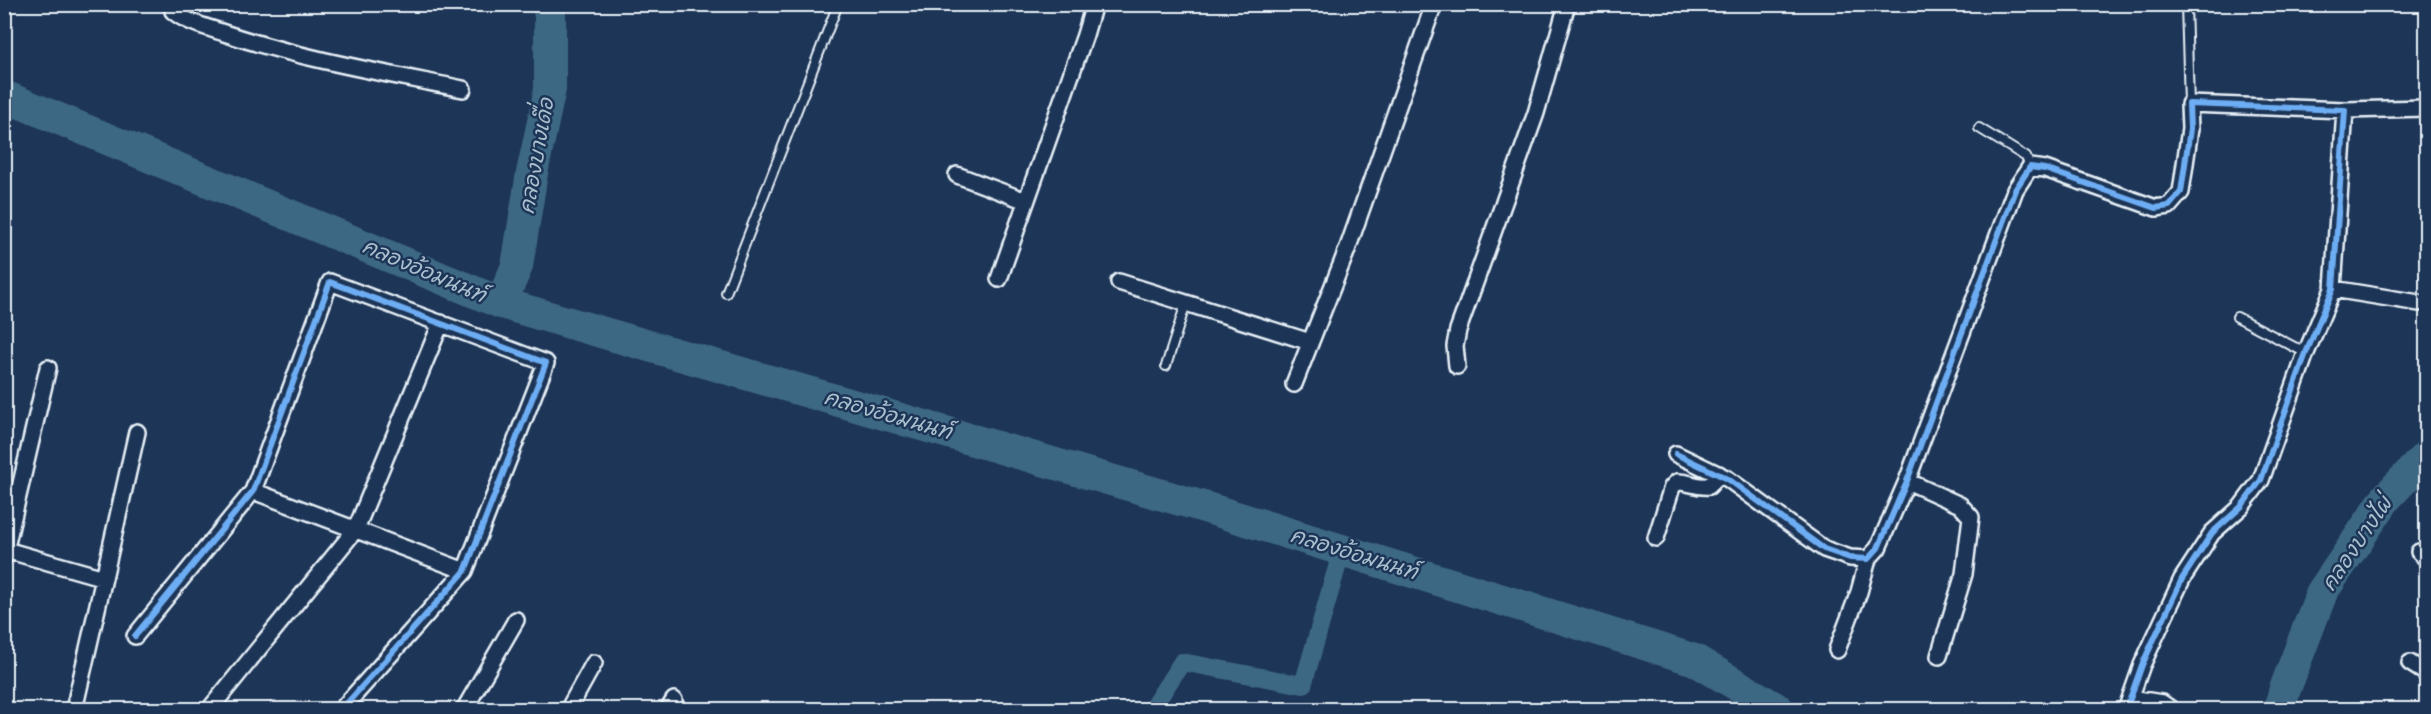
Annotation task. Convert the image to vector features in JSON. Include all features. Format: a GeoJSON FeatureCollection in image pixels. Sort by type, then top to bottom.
{"type":"FeatureCollection","features":[{"type":"Feature","properties":{"kind":"street"},"geometry":{"type":"LineString","coordinates":[[173,4],[173,11],[181,18],[301,56],[463,89]]}},
{"type":"Feature","properties":{"kind":"street"},"geometry":{"type":"LineString","coordinates":[[999,279],[1094,4]]}},
{"type":"Feature","properties":{"kind":"street"},"geometry":{"type":"LineString","coordinates":[[1294,384],[1347,250],[1434,4]]}},
{"type":"Feature","properties":{"kind":"street"},"geometry":{"type":"LineString","coordinates":[[1457,366],[1455,346],[1458,330],[1536,113],[1567,4]]}},
{"type":"Feature","properties":{"kind":"street"},"geometry":{"type":"LineString","coordinates":[[1837,650],[1859,592],[1868,559],[1878,548],[1907,481],[2015,190],[2030,167],[2045,169],[2156,208],[2169,206],[2181,192],[2190,129],[2189,104],[2345,110],[2427,108]]}},
{"type":"Feature","properties":{"kind":"street"},"geometry":{"type":"LineString","coordinates":[[2172,710],[2162,704],[2128,704],[2142,665],[2182,579],[2212,533],[2241,507],[2261,480],[2306,353],[2333,289],[2345,110]]}},
{"type":"Feature","properties":{"kind":"street"},"geometry":{"type":"LineString","coordinates":[[957,175],[1026,201]]}},
{"type":"Feature","properties":{"kind":"street"},"geometry":{"type":"LineString","coordinates":[[135,636],[253,491],[330,282],[546,363],[465,571],[341,710]]}},
{"type":"Feature","properties":{"kind":"street"},"geometry":{"type":"LineString","coordinates":[[1119,282],[1310,342]]}},
{"type":"Feature","properties":{"kind":"street"},"geometry":{"type":"LineString","coordinates":[[2333,289],[2419,303]]}},
{"type":"Feature","properties":{"kind":"street"},"geometry":{"type":"LineString","coordinates":[[209,710],[356,529],[441,323]]}},
{"type":"Feature","properties":{"kind":"street"},"geometry":{"type":"LineString","coordinates":[[48,368],[5,553],[104,578]]}},
{"type":"Feature","properties":{"kind":"street"},"geometry":{"type":"LineString","coordinates":[[74,710],[137,432]]}},
{"type":"Feature","properties":{"kind":"street"},"geometry":{"type":"LineString","coordinates":[[1677,454],[1719,474],[1824,549],[1850,558],[1868,559]]}},
{"type":"Feature","properties":{"kind":"street"},"geometry":{"type":"LineString","coordinates":[[1656,538],[1672,487],[1677,482],[1688,481],[1699,487],[1709,486],[1719,474]]}},
{"type":"Feature","properties":{"kind":"street"},"geometry":{"type":"LineString","coordinates":[[1907,481],[1960,505],[1971,517],[1964,574],[1939,656]]}},
{"type":"Feature","properties":{"kind":"street"},"geometry":{"type":"LineString","coordinates":[[253,491],[465,571]]}},
{"type":"Feature","properties":{"kind":"street"},"geometry":{"type":"LineString","coordinates":[[464,710],[516,620]]}},
{"type":"Feature","properties":{"kind":"street"},"geometry":{"type":"LineString","coordinates":[[568,710],[594,663]]}},
{"type":"Feature","properties":{"kind":"street"},"geometry":{"type":"LineString","coordinates":[[2410,663],[2427,673]]}},
{"type":"Feature","properties":{"kind":"lane"},"geometry":{"type":"LineString","coordinates":[[726,293],[838,4]]}},
{"type":"Feature","properties":{"kind":"lane"},"geometry":{"type":"LineString","coordinates":[[2186,4],[2189,104]]}},
{"type":"Feature","properties":{"kind":"lane"},"geometry":{"type":"LineString","coordinates":[[1979,128],[2026,157],[2030,167]]}},
{"type":"Feature","properties":{"kind":"lane"},"geometry":{"type":"LineString","coordinates":[[1166,366],[1186,303]]}},
{"type":"Feature","properties":{"kind":"lane"},"geometry":{"type":"LineString","coordinates":[[2237,317],[2306,353]]}},
{"type":"Feature","properties":{"kind":"waterway","name":"คลองบางเดื่อ"},"geometry":{"type":"LineString","coordinates":[[501,303],[517,266],[532,173],[550,89],[550,14],[547,4]]}},
{"type":"Feature","properties":{"kind":"waterway","name":"คลองอ้อมนนท์"},"geometry":{"type":"LineString","coordinates":[[4,96],[501,303],[1204,507],[1695,660],[1779,710]]}},
{"type":"Feature","properties":{"kind":"waterway","name":"คลองบางไผ่"},"geometry":{"type":"LineString","coordinates":[[2279,710],[2322,592],[2386,498],[2426,456]]}},
{"type":"Feature","properties":{"kind":"waterway"},"geometry":{"type":"LineString","coordinates":[[1151,710],[1182,662],[1303,685],[1342,550]]}},
{"type":"Feature","properties":{"kind":"cycle path"},"geometry":{"type":"LineString","coordinates":[[1676,454],[1728,479],[1824,549],[1850,558],[1868,559],[1878,548],[1907,481],[2015,190],[2030,167],[2045,169],[2156,208],[2169,206],[2181,192],[2190,129],[2189,104],[2345,110],[2333,289],[2306,353],[2261,480],[2241,507],[2212,533],[2182,579],[2142,665],[2126,710]]}},
{"type":"Feature","properties":{"kind":"cycle path"},"geometry":{"type":"LineString","coordinates":[[135,636],[253,491],[330,282],[546,363],[465,571],[341,710]]}}]}
